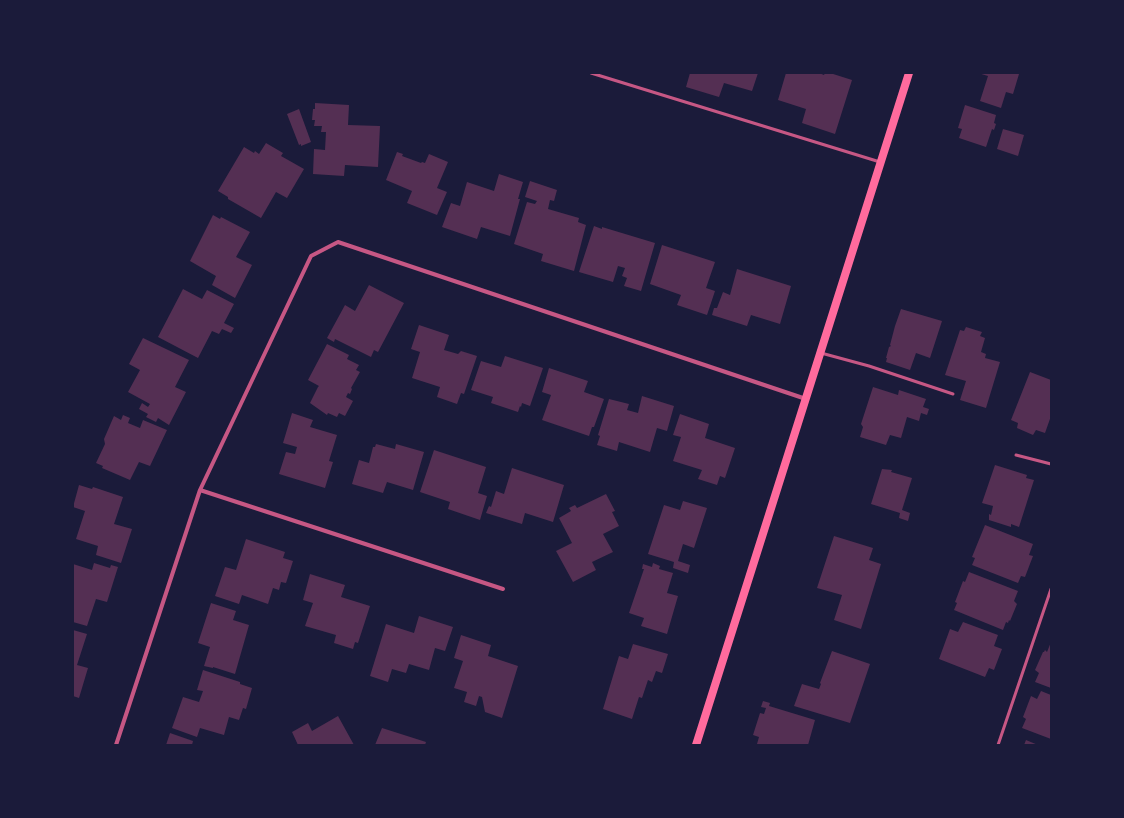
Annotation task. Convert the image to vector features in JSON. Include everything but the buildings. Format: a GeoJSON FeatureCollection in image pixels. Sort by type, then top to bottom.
{"type":"FeatureCollection","features":[{"type":"Feature","properties":{"kind":"main road"},"geometry":{"type":"LineString","coordinates":[[696,745],[882,163],[909,73]]}},
{"type":"Feature","properties":{"kind":"street"},"geometry":{"type":"LineString","coordinates":[[116,745],[200,490],[311,256],[338,242],[806,400]]}},
{"type":"Feature","properties":{"kind":"street"},"geometry":{"type":"LineString","coordinates":[[200,490],[503,589]]}},
{"type":"Feature","properties":{"kind":"lane"},"geometry":{"type":"LineString","coordinates":[[591,73],[882,163]]}},
{"type":"Feature","properties":{"kind":"lane"},"geometry":{"type":"LineString","coordinates":[[821,353],[869,366],[953,394]]}},
{"type":"Feature","properties":{"kind":"lane"},"geometry":{"type":"LineString","coordinates":[[1016,455],[1051,464]]}},
{"type":"Feature","properties":{"kind":"lane"},"geometry":{"type":"LineString","coordinates":[[998,745],[1051,589]]}}]}
